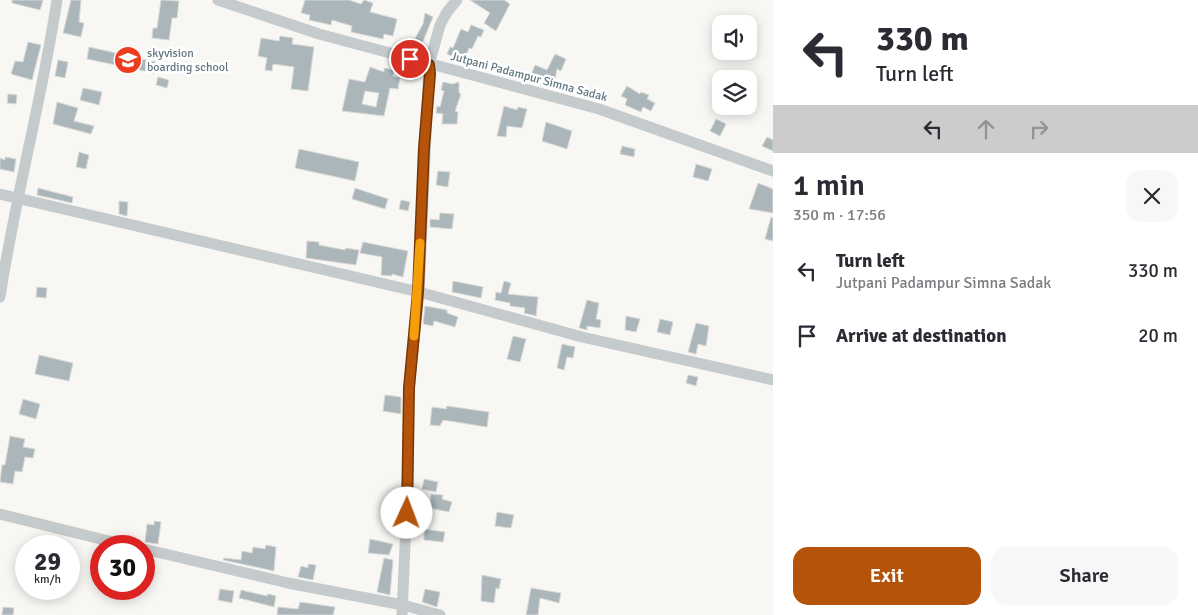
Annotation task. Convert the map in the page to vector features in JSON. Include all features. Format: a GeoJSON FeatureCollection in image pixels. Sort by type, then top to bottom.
{"type":"FeatureCollection","features":[{"type":"Feature","properties":{"kind":"street"},"geometry":{"type":"LineString","coordinates":[[0,297],[17,198],[48,55],[57,0]]}},
{"type":"Feature","properties":{"kind":"street","name":"Jutpani Padampur Simna Sadak"},"geometry":{"type":"LineString","coordinates":[[218,0],[319,34],[600,110],[773,171]]}},
{"type":"Feature","properties":{"kind":"street"},"geometry":{"type":"LineString","coordinates":[[403,610],[409,388],[418,292],[429,65],[440,25],[447,12],[457,0]]}},
{"type":"Feature","properties":{"kind":"street"},"geometry":{"type":"LineString","coordinates":[[0,194],[418,292],[573,335],[773,380]]}},
{"type":"Feature","properties":{"kind":"street"},"geometry":{"type":"LineString","coordinates":[[0,514],[90,536]]}},
{"type":"Feature","properties":{"kind":"street"},"geometry":{"type":"LineString","coordinates":[[155,552],[403,610],[440,615]]}},
{"type":"Feature","properties":{"kind":"building"},"geometry":{"type":"Polygon","coordinates":[[[12,0],[43,0],[40,10],[12,3],[12,0]]]}},
{"type":"Feature","properties":{"kind":"building"},"geometry":{"type":"Polygon","coordinates":[[[71,0],[81,0],[79,22],[84,23],[81,37],[63,33],[71,0]]]}},
{"type":"Feature","properties":{"kind":"building"},"geometry":{"type":"Polygon","coordinates":[[[161,0],[179,1],[177,18],[172,18],[169,40],[152,38],[153,28],[157,28],[161,0]]]}},
{"type":"Feature","properties":{"kind":"building"},"geometry":{"type":"Polygon","coordinates":[[[305,0],[349,0],[361,4],[364,0],[373,3],[370,12],[397,19],[393,36],[384,34],[383,39],[351,32],[352,26],[332,20],[331,25],[309,20],[310,15],[301,13],[305,0]]]}},
{"type":"Feature","properties":{"kind":"building"},"geometry":{"type":"Polygon","coordinates":[[[470,0],[504,0],[510,4],[496,31],[484,23],[490,13],[470,0]]]}},
{"type":"Feature","properties":{"kind":"building"},"geometry":{"type":"Polygon","coordinates":[[[425,13],[433,17],[421,46],[413,42],[423,24],[425,13]]]}},
{"type":"Feature","properties":{"kind":"building"},"geometry":{"type":"Polygon","coordinates":[[[471,25],[484,30],[481,37],[478,36],[472,49],[469,48],[464,61],[447,54],[450,47],[453,48],[461,29],[468,32],[471,25]]]}},
{"type":"Feature","properties":{"kind":"building"},"geometry":{"type":"Polygon","coordinates":[[[280,36],[293,38],[292,44],[314,47],[308,91],[291,89],[294,67],[273,64],[272,71],[265,70],[267,58],[258,56],[261,38],[279,41],[280,36]]]}},
{"type":"Feature","properties":{"kind":"building"},"geometry":{"type":"Polygon","coordinates":[[[28,42],[41,45],[32,80],[11,74],[15,61],[23,62],[28,42]]]}},
{"type":"Feature","properties":{"kind":"building"},"geometry":{"type":"Polygon","coordinates":[[[89,47],[156,62],[154,73],[87,59],[89,47]]]}},
{"type":"Feature","properties":{"kind":"building"},"geometry":{"type":"Polygon","coordinates":[[[555,54],[566,59],[561,71],[557,69],[554,86],[541,83],[542,80],[531,75],[535,65],[547,70],[555,54]]]}},
{"type":"Feature","properties":{"kind":"building"},"geometry":{"type":"Polygon","coordinates":[[[58,60],[68,62],[65,78],[55,76],[58,60]]]}},
{"type":"Feature","properties":{"kind":"building"},"geometry":{"type":"Polygon","coordinates":[[[370,67],[384,72],[384,68],[394,70],[393,76],[400,78],[398,89],[390,88],[384,116],[342,111],[349,79],[365,82],[370,67]],[[365,91],[362,104],[376,107],[379,93],[365,91]]]}},
{"type":"Feature","properties":{"kind":"building"},"geometry":{"type":"Polygon","coordinates":[[[158,77],[169,80],[167,88],[156,85],[158,77]]]}},
{"type":"Feature","properties":{"kind":"building"},"geometry":{"type":"Polygon","coordinates":[[[443,82],[452,84],[459,82],[459,93],[461,94],[455,111],[458,112],[457,124],[442,124],[443,114],[436,113],[437,106],[440,107],[444,91],[441,90],[443,82]]]}},
{"type":"Feature","properties":{"kind":"building"},"geometry":{"type":"Polygon","coordinates":[[[627,86],[640,94],[641,92],[649,95],[647,99],[655,103],[651,111],[643,107],[641,112],[625,105],[627,99],[621,96],[627,86]]]}},
{"type":"Feature","properties":{"kind":"building"},"geometry":{"type":"Polygon","coordinates":[[[83,88],[102,92],[99,105],[80,100],[83,88]]]}},
{"type":"Feature","properties":{"kind":"building"},"geometry":{"type":"Polygon","coordinates":[[[8,94],[17,95],[16,104],[7,103],[8,94]]]}},
{"type":"Feature","properties":{"kind":"building"},"geometry":{"type":"Polygon","coordinates":[[[57,102],[78,108],[74,121],[94,126],[91,134],[53,124],[57,102]]]}},
{"type":"Feature","properties":{"kind":"building"},"geometry":{"type":"Polygon","coordinates":[[[504,106],[517,110],[518,107],[527,109],[522,128],[507,126],[506,137],[497,136],[504,106]]]}},
{"type":"Feature","properties":{"kind":"building"},"geometry":{"type":"Polygon","coordinates":[[[716,119],[726,124],[720,136],[710,131],[716,119]]]}},
{"type":"Feature","properties":{"kind":"building"},"geometry":{"type":"Polygon","coordinates":[[[546,122],[572,131],[567,149],[542,141],[546,122]]]}},
{"type":"Feature","properties":{"kind":"building"},"geometry":{"type":"Polygon","coordinates":[[[767,137],[773,140],[773,151],[762,146],[767,137]]]}},
{"type":"Feature","properties":{"kind":"building"},"geometry":{"type":"Polygon","coordinates":[[[622,146],[635,149],[634,157],[620,154],[622,146]]]}},
{"type":"Feature","properties":{"kind":"building"},"geometry":{"type":"Polygon","coordinates":[[[299,149],[359,162],[355,181],[295,168],[299,149]]]}},
{"type":"Feature","properties":{"kind":"building"},"geometry":{"type":"Polygon","coordinates":[[[79,152],[89,155],[86,169],[76,167],[79,152]]]}},
{"type":"Feature","properties":{"kind":"building"},"geometry":{"type":"Polygon","coordinates":[[[5,157],[16,159],[14,172],[0,169],[0,158],[5,160],[5,157]]]}},
{"type":"Feature","properties":{"kind":"building"},"geometry":{"type":"Polygon","coordinates":[[[696,164],[712,169],[708,181],[693,177],[696,164]]]}},
{"type":"Feature","properties":{"kind":"building"},"geometry":{"type":"Polygon","coordinates":[[[438,171],[450,172],[448,187],[436,185],[438,171]]]}},
{"type":"Feature","properties":{"kind":"building"},"geometry":{"type":"Polygon","coordinates":[[[758,183],[773,189],[773,213],[749,209],[758,183]]]}},
{"type":"Feature","properties":{"kind":"building"},"geometry":{"type":"Polygon","coordinates":[[[38,188],[73,197],[72,203],[37,195],[38,188]]]}},
{"type":"Feature","properties":{"kind":"building"},"geometry":{"type":"Polygon","coordinates":[[[355,188],[388,199],[385,209],[352,199],[355,188]]]}},
{"type":"Feature","properties":{"kind":"building"},"geometry":{"type":"Polygon","coordinates":[[[401,200],[410,202],[408,211],[399,209],[401,200]]]}},
{"type":"Feature","properties":{"kind":"building"},"geometry":{"type":"Polygon","coordinates":[[[119,201],[128,202],[127,216],[119,214],[119,201]]]}},
{"type":"Feature","properties":{"kind":"building"},"geometry":{"type":"Polygon","coordinates":[[[440,213],[454,214],[452,229],[430,227],[430,219],[439,220],[440,213]]]}},
{"type":"Feature","properties":{"kind":"building"},"geometry":{"type":"Polygon","coordinates":[[[771,217],[773,218],[773,241],[765,239],[771,217]]]}},
{"type":"Feature","properties":{"kind":"building"},"geometry":{"type":"Polygon","coordinates":[[[307,241],[319,242],[319,245],[345,250],[345,248],[359,250],[356,265],[306,258],[307,241]]]}},
{"type":"Feature","properties":{"kind":"building"},"geometry":{"type":"Polygon","coordinates":[[[363,242],[408,251],[403,277],[392,274],[392,276],[381,275],[382,257],[360,253],[363,242]]]}},
{"type":"Feature","properties":{"kind":"building"},"geometry":{"type":"Polygon","coordinates":[[[453,281],[483,287],[481,298],[452,292],[453,281]]]}},
{"type":"Feature","properties":{"kind":"building"},"geometry":{"type":"Polygon","coordinates":[[[504,281],[511,283],[508,294],[538,297],[536,316],[524,313],[525,308],[510,306],[510,303],[495,300],[496,292],[501,293],[504,281]]]}},
{"type":"Feature","properties":{"kind":"building"},"geometry":{"type":"Polygon","coordinates":[[[37,287],[47,288],[46,298],[36,297],[37,287]]]}},
{"type":"Feature","properties":{"kind":"building"},"geometry":{"type":"Polygon","coordinates":[[[587,300],[599,303],[596,319],[601,320],[600,328],[587,326],[587,330],[579,328],[587,300]]]}},
{"type":"Feature","properties":{"kind":"building"},"geometry":{"type":"Polygon","coordinates":[[[425,306],[447,310],[447,313],[458,317],[455,327],[434,321],[433,326],[423,324],[425,306]]]}},
{"type":"Feature","properties":{"kind":"building"},"geometry":{"type":"Polygon","coordinates":[[[626,316],[640,319],[636,332],[625,330],[626,316]]]}},
{"type":"Feature","properties":{"kind":"building"},"geometry":{"type":"Polygon","coordinates":[[[660,319],[673,322],[670,335],[657,332],[660,319]]]}},
{"type":"Feature","properties":{"kind":"building"},"geometry":{"type":"Polygon","coordinates":[[[696,323],[709,326],[706,346],[698,344],[696,354],[688,352],[696,323]]]}},
{"type":"Feature","properties":{"kind":"building"},"geometry":{"type":"Polygon","coordinates":[[[513,336],[526,339],[520,362],[507,359],[513,336]]]}},
{"type":"Feature","properties":{"kind":"building"},"geometry":{"type":"Polygon","coordinates":[[[562,344],[575,347],[573,358],[567,357],[564,370],[557,368],[562,344]]]}},
{"type":"Feature","properties":{"kind":"building"},"geometry":{"type":"Polygon","coordinates":[[[39,355],[73,363],[69,381],[35,374],[39,355]]]}},
{"type":"Feature","properties":{"kind":"building"},"geometry":{"type":"Polygon","coordinates":[[[688,375],[698,377],[696,386],[686,383],[688,375]]]}},
{"type":"Feature","properties":{"kind":"building"},"geometry":{"type":"Polygon","coordinates":[[[385,395],[401,397],[401,414],[383,411],[385,395]]]}},
{"type":"Feature","properties":{"kind":"building"},"geometry":{"type":"Polygon","coordinates":[[[23,399],[40,404],[36,419],[19,414],[23,399]]]}},
{"type":"Feature","properties":{"kind":"building"},"geometry":{"type":"Polygon","coordinates":[[[447,406],[489,412],[487,427],[443,420],[440,426],[430,425],[432,407],[446,409],[447,406]]]}},
{"type":"Feature","properties":{"kind":"building"},"geometry":{"type":"Polygon","coordinates":[[[10,436],[25,439],[23,447],[35,449],[33,458],[25,457],[22,472],[15,471],[13,484],[0,482],[2,465],[5,465],[10,436]]]}},
{"type":"Feature","properties":{"kind":"building"},"geometry":{"type":"Polygon","coordinates":[[[424,479],[438,482],[436,492],[422,489],[424,479]]]}},
{"type":"Feature","properties":{"kind":"building"},"geometry":{"type":"Polygon","coordinates":[[[431,494],[443,495],[442,499],[452,502],[449,512],[430,508],[431,494]]]}},
{"type":"Feature","properties":{"kind":"building"},"geometry":{"type":"Polygon","coordinates":[[[391,498],[398,499],[394,519],[381,517],[383,506],[389,507],[391,498]]]}},
{"type":"Feature","properties":{"kind":"building"},"geometry":{"type":"Polygon","coordinates":[[[497,512],[514,515],[511,528],[495,526],[497,512]]]}},
{"type":"Feature","properties":{"kind":"building"},"geometry":{"type":"Polygon","coordinates":[[[154,521],[161,522],[158,544],[155,544],[155,535],[146,535],[147,524],[154,525],[154,521]]]}},
{"type":"Feature","properties":{"kind":"building"},"geometry":{"type":"Polygon","coordinates":[[[424,529],[445,532],[443,542],[424,540],[424,529]]]}},
{"type":"Feature","properties":{"kind":"building"},"geometry":{"type":"Polygon","coordinates":[[[370,539],[393,544],[389,555],[368,553],[370,539]]]}},
{"type":"Feature","properties":{"kind":"building"},"geometry":{"type":"Polygon","coordinates":[[[266,545],[276,547],[274,571],[223,560],[224,558],[241,560],[242,551],[252,553],[253,547],[265,549],[266,545]]]}},
{"type":"Feature","properties":{"kind":"building"},"geometry":{"type":"Polygon","coordinates":[[[384,558],[393,560],[390,595],[377,592],[384,558]]]}},
{"type":"Feature","properties":{"kind":"building"},"geometry":{"type":"Polygon","coordinates":[[[308,564],[316,565],[313,580],[298,577],[301,566],[308,568],[308,564]]]}},
{"type":"Feature","properties":{"kind":"building"},"geometry":{"type":"Polygon","coordinates":[[[482,575],[501,579],[499,589],[496,588],[494,603],[481,601],[482,575]]]}},
{"type":"Feature","properties":{"kind":"building"},"geometry":{"type":"Polygon","coordinates":[[[531,588],[561,593],[559,603],[540,598],[538,615],[526,615],[531,588]]]}},
{"type":"Feature","properties":{"kind":"building"},"geometry":{"type":"Polygon","coordinates":[[[220,589],[234,591],[232,603],[218,600],[220,589]]]}},
{"type":"Feature","properties":{"kind":"building"},"geometry":{"type":"Polygon","coordinates":[[[425,589],[440,592],[437,607],[422,602],[425,589]]]}},
{"type":"Feature","properties":{"kind":"building"},"geometry":{"type":"Polygon","coordinates":[[[241,590],[267,596],[268,594],[276,596],[274,607],[239,598],[241,590]]]}},
{"type":"Feature","properties":{"kind":"building"},"geometry":{"type":"Polygon","coordinates":[[[300,602],[335,607],[333,615],[277,615],[278,607],[298,609],[300,602]]]}},
{"type":"Feature","properties":{"kind":"building"},"geometry":{"type":"Polygon","coordinates":[[[3,607],[14,608],[13,615],[2,615],[3,607]]]}},
{"type":"Feature","properties":{"kind":"slow traffic"},"geometry":{"type":"LineString","coordinates":[[414,336],[420,243]]}},
{"type":"Feature","properties":{"kind":"place","name":"skyvision boarding school"},"geometry":{"type":"Point","coordinates":[128,60]}},
{"type":"Feature","properties":{"kind":"route"},"geometry":{"type":"LineString","coordinates":[[407,513],[409,388],[418,292],[424,148],[430,74],[429,65],[410,59]]}}]}
